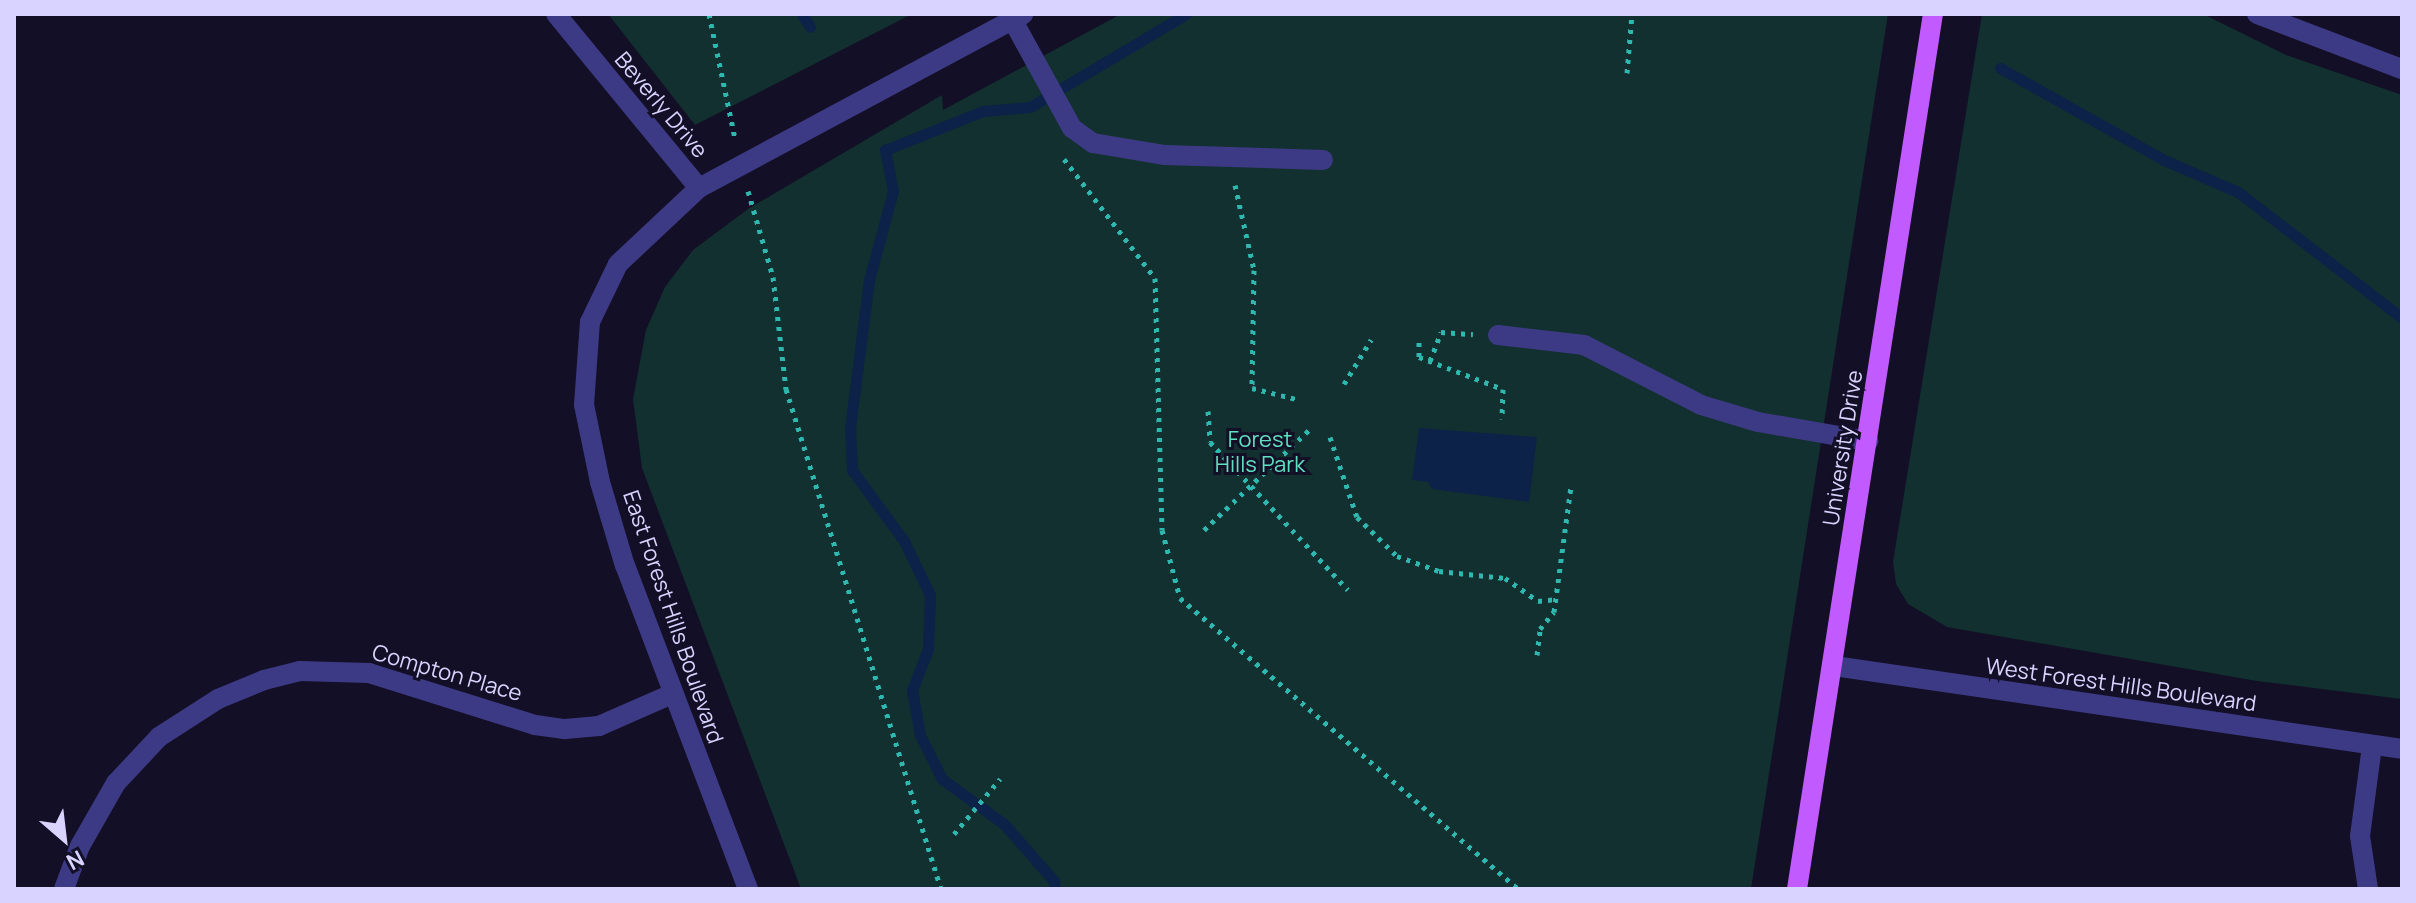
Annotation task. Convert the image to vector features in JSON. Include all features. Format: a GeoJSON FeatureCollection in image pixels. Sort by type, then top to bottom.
{"type":"FeatureCollection","features":[{"type":"Feature","properties":{"kind":"main road","name":"University Drive"},"geometry":{"type":"LineString","coordinates":[[1797,889],[1933,14]]}},
{"type":"Feature","properties":{"kind":"street","name":"Beverly Drive"},"geometry":{"type":"LineString","coordinates":[[556,14],[699,188]]}},
{"type":"Feature","properties":{"kind":"street"},"geometry":{"type":"LineString","coordinates":[[2257,14],[2305,21],[2402,69]]}},
{"type":"Feature","properties":{"kind":"street","name":"East Forest Hills Boulevard"},"geometry":{"type":"LineString","coordinates":[[748,889],[672,694],[600,482],[584,405],[585,348],[601,292],[618,264],[699,188],[740,163],[1017,17]]}},
{"type":"Feature","properties":{"kind":"street"},"geometry":{"type":"LineString","coordinates":[[1017,17],[1041,76],[1072,128],[1093,143],[1124,151],[1323,160]]}},
{"type":"Feature","properties":{"kind":"street"},"geometry":{"type":"LineString","coordinates":[[1498,335],[1584,345],[1701,405],[1758,422],[1868,441]]}},
{"type":"Feature","properties":{"kind":"street","name":"West Forest Hills Boulevard"},"geometry":{"type":"LineString","coordinates":[[1834,666],[2402,749]]}},
{"type":"Feature","properties":{"kind":"street","name":"Compton Place"},"geometry":{"type":"LineString","coordinates":[[64,889],[80,846],[116,783],[159,737],[218,699],[264,680],[300,671],[369,673],[535,725],[565,729],[599,726],[672,694]]}},
{"type":"Feature","properties":{"kind":"street"},"geometry":{"type":"LineString","coordinates":[[2368,889],[2360,836],[2372,746]]}},
{"type":"Feature","properties":{"kind":"path"},"geometry":{"type":"LineString","coordinates":[[709,14],[740,163],[773,277],[786,389],[941,889]]}},
{"type":"Feature","properties":{"kind":"path"},"geometry":{"type":"LineString","coordinates":[[1627,73],[1632,14]]}},
{"type":"Feature","properties":{"kind":"path"},"geometry":{"type":"LineString","coordinates":[[1072,128],[1055,144],[1062,158],[1155,278],[1162,530],[1180,598],[1518,889]]}},
{"type":"Feature","properties":{"kind":"path"},"geometry":{"type":"LineString","coordinates":[[1225,157],[1251,243],[1252,388],[1300,400]]}},
{"type":"Feature","properties":{"kind":"path"},"geometry":{"type":"LineString","coordinates":[[1430,361],[1441,332],[1498,335]]}},
{"type":"Feature","properties":{"kind":"path"},"geometry":{"type":"LineString","coordinates":[[1344,384],[1371,340]]}},
{"type":"Feature","properties":{"kind":"path"},"geometry":{"type":"LineString","coordinates":[[1419,342],[1419,357],[1503,389],[1502,419]]}},
{"type":"Feature","properties":{"kind":"path"},"geometry":{"type":"LineString","coordinates":[[1208,411],[1210,442],[1348,590]]}},
{"type":"Feature","properties":{"kind":"path"},"geometry":{"type":"LineString","coordinates":[[1204,530],[1309,430]]}},
{"type":"Feature","properties":{"kind":"path"},"geometry":{"type":"LineString","coordinates":[[1330,437],[1357,517],[1397,556],[1439,571],[1505,578],[1538,601],[1556,599]]}},
{"type":"Feature","properties":{"kind":"path"},"geometry":{"type":"LineString","coordinates":[[1537,655],[1540,629],[1554,612],[1571,486]]}},
{"type":"Feature","properties":{"kind":"path"},"geometry":{"type":"LineString","coordinates":[[954,834],[1000,779]]}},
{"type":"Feature","properties":{"kind":"green space"},"geometry":{"type":"Polygon","coordinates":[[[608,14],[912,14],[695,125],[608,14]]]}},
{"type":"Feature","properties":{"kind":"green space","name":"Forest Hills Park"},"geometry":{"type":"Polygon","coordinates":[[[1121,14],[1888,14],[1751,889],[801,889],[642,468],[633,399],[646,330],[665,287],[693,250],[748,209],[942,95],[943,110],[1121,14]]]}},
{"type":"Feature","properties":{"kind":"green space"},"geometry":{"type":"Polygon","coordinates":[[[1982,14],[2203,14],[2286,55],[2402,95],[2402,699],[2257,681],[1947,627],[1908,604],[1896,584],[1893,562],[1982,14]]]}},
{"type":"Feature","properties":{"kind":"water"},"geometry":{"type":"Polygon","coordinates":[[[1419,428],[1537,437],[1529,502],[1432,489],[1428,482],[1412,480],[1419,428]]]}},
{"type":"Feature","properties":{"kind":"waterway"},"geometry":{"type":"LineString","coordinates":[[802,14],[810,27]]}},
{"type":"Feature","properties":{"kind":"waterway"},"geometry":{"type":"LineString","coordinates":[[1055,889],[1054,881],[1004,824],[942,779],[920,735],[912,690],[928,649],[930,595],[904,541],[852,470],[850,428],[869,280],[893,191],[885,150],[983,111],[1030,107],[1186,14]]}},
{"type":"Feature","properties":{"kind":"waterway"},"geometry":{"type":"LineString","coordinates":[[2000,68],[2164,160],[2238,192],[2402,318]]}}]}
